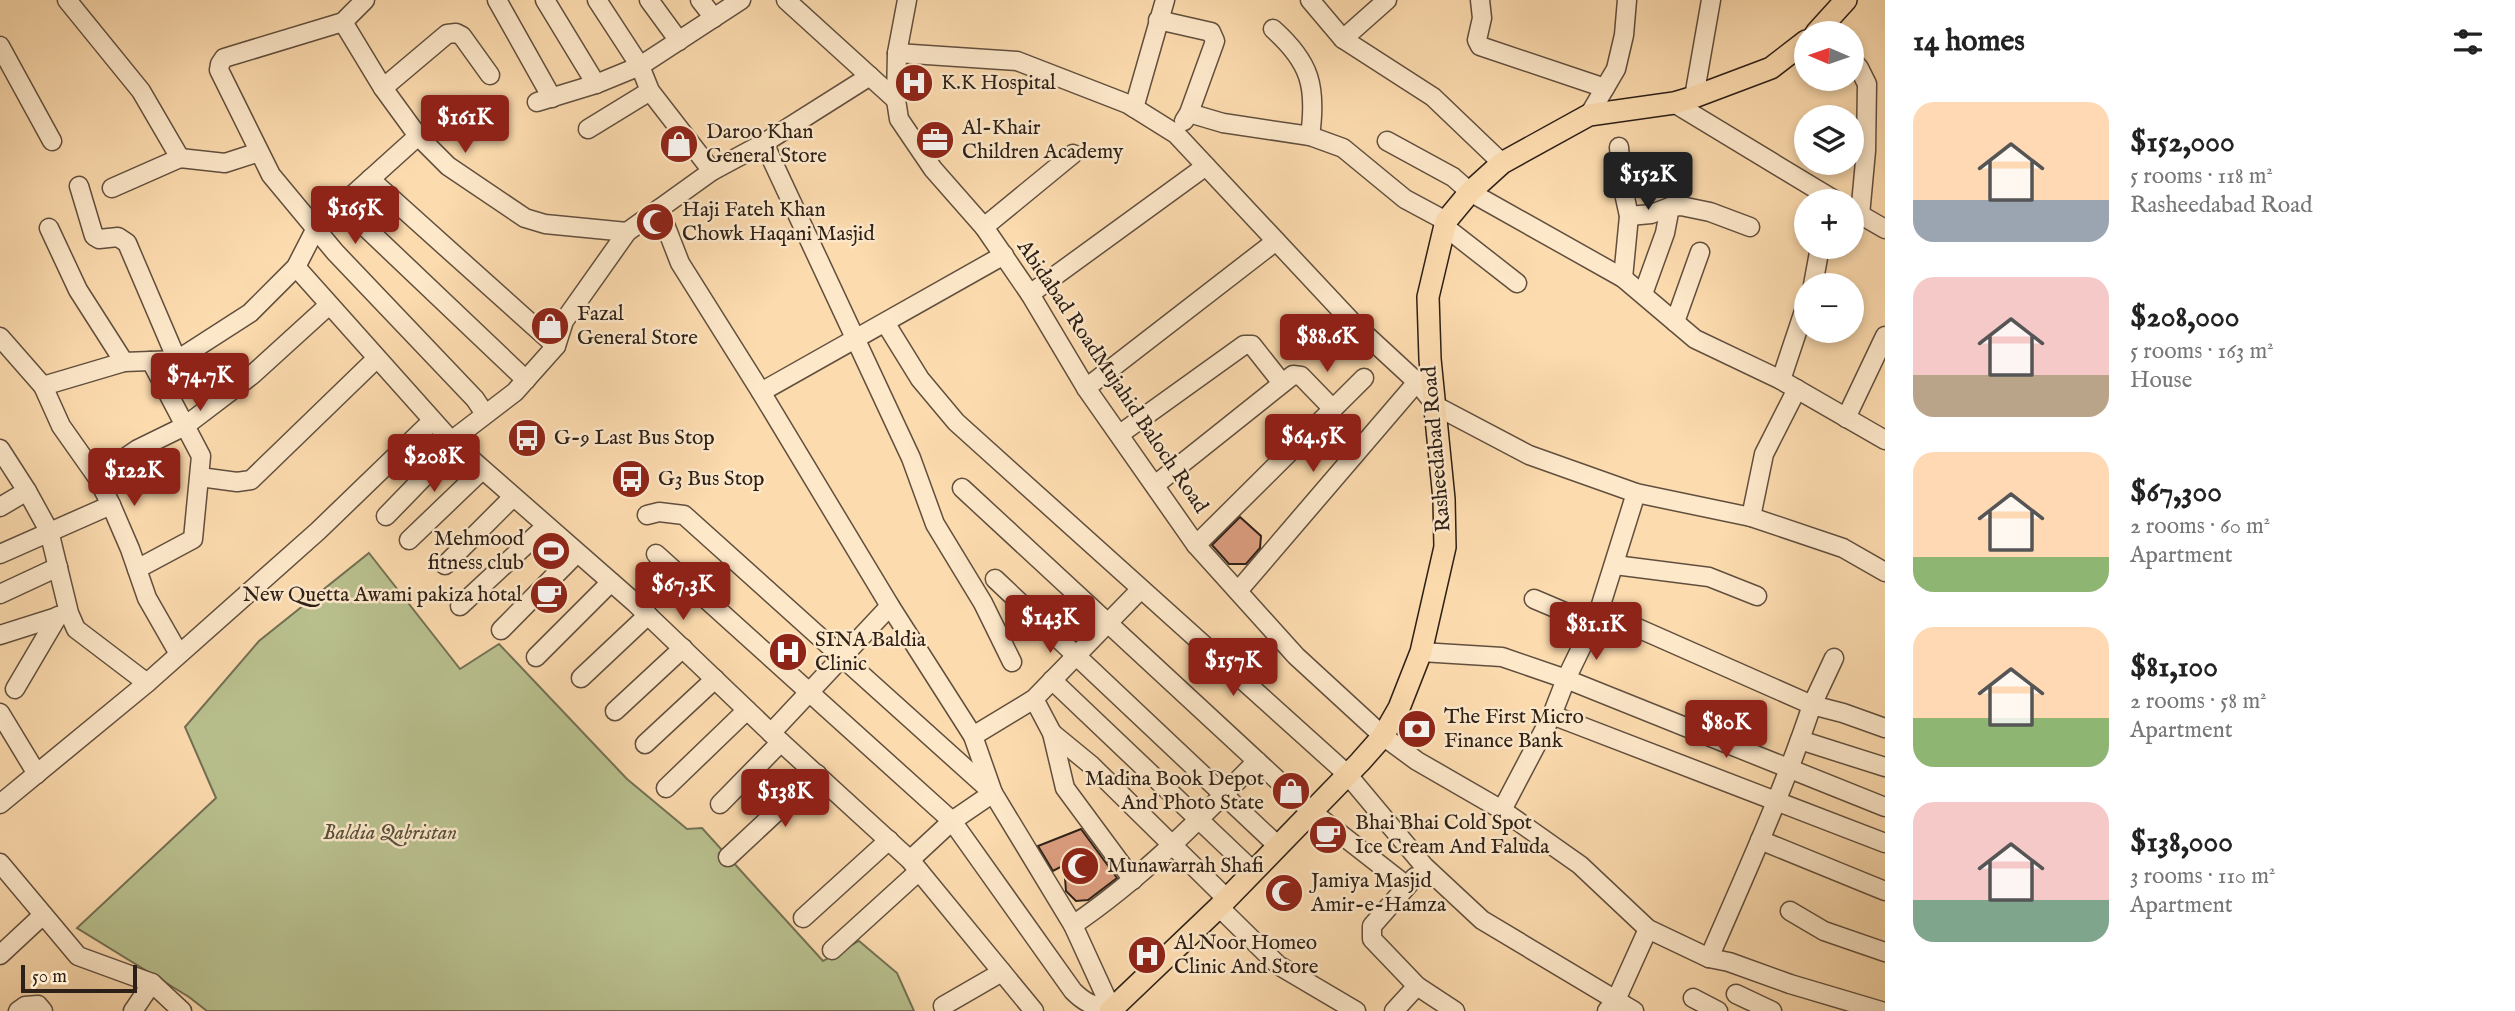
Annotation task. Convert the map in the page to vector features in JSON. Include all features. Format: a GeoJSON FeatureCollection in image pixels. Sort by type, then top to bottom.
{"type":"FeatureCollection","features":[{"type":"Feature","properties":{"kind":"main road","name":"Rasheedabad Road"},"geometry":{"type":"LineString","coordinates":[[1828,21],[1846,0]]}},
{"type":"Feature","properties":{"kind":"main road","name":"Rasheedabad Road"},"geometry":{"type":"LineString","coordinates":[[1111,1010],[1223,903],[1348,774],[1383,736],[1399,708],[1421,652],[1445,547],[1444,499],[1430,359],[1428,298],[1445,223],[1470,192],[1502,163],[1589,115],[1684,100],[1770,68],[1794,51]]}},
{"type":"Feature","properties":{"kind":"street"},"geometry":{"type":"LineString","coordinates":[[67,0],[141,91],[180,158]]}},
{"type":"Feature","properties":{"kind":"street"},"geometry":{"type":"LineString","coordinates":[[365,0],[343,22],[224,58],[219,70],[271,175],[335,253],[475,399],[485,414]]}},
{"type":"Feature","properties":{"kind":"street"},"geometry":{"type":"LineString","coordinates":[[497,0],[545,100],[596,84],[640,66],[741,0]]}},
{"type":"Feature","properties":{"kind":"street"},"geometry":{"type":"LineString","coordinates":[[545,0],[596,84]]}},
{"type":"Feature","properties":{"kind":"street"},"geometry":{"type":"LineString","coordinates":[[597,0],[640,66],[650,91],[712,171]]}},
{"type":"Feature","properties":{"kind":"street"},"geometry":{"type":"LineString","coordinates":[[649,0],[679,41]]}},
{"type":"Feature","properties":{"kind":"street"},"geometry":{"type":"LineString","coordinates":[[700,0],[713,18]]}},
{"type":"Feature","properties":{"kind":"street"},"geometry":{"type":"LineString","coordinates":[[786,0],[896,100]]}},
{"type":"Feature","properties":{"kind":"street","name":"Abidabad RoadMujahid Baloch Road"},"geometry":{"type":"LineString","coordinates":[[908,0],[897,53],[896,100],[899,118],[933,169],[984,227],[1004,255],[1086,387],[1196,545],[1296,656],[1383,736],[1417,761],[1502,810],[1580,865],[1648,929],[1709,958],[1881,1011]]}},
{"type":"Feature","properties":{"kind":"street"},"geometry":{"type":"LineString","coordinates":[[1134,108],[1165,0]]}},
{"type":"Feature","properties":{"kind":"street"},"geometry":{"type":"LineString","coordinates":[[1310,0],[1343,39],[1433,97],[1502,163]]}},
{"type":"Feature","properties":{"kind":"street"},"geometry":{"type":"LineString","coordinates":[[1343,39],[1387,0]]}},
{"type":"Feature","properties":{"kind":"street"},"geometry":{"type":"LineString","coordinates":[[1480,0],[1482,18],[1477,40],[1480,46],[1605,88]]}},
{"type":"Feature","properties":{"kind":"street"},"geometry":{"type":"LineString","coordinates":[[1589,115],[1616,69],[1624,35],[1627,0]]}},
{"type":"Feature","properties":{"kind":"street"},"geometry":{"type":"LineString","coordinates":[[1711,0],[1684,100],[1814,189]]}},
{"type":"Feature","properties":{"kind":"street"},"geometry":{"type":"LineString","coordinates":[[1158,20],[1210,32],[1215,41],[1189,113],[1176,134]]}},
{"type":"Feature","properties":{"kind":"street"},"geometry":{"type":"LineString","coordinates":[[343,22],[383,88],[418,136],[448,166],[525,218],[545,224],[627,232]]}},
{"type":"Feature","properties":{"kind":"street"},"geometry":{"type":"LineString","coordinates":[[1273,29],[1292,46],[1312,88],[1314,107],[1310,136]]}},
{"type":"Feature","properties":{"kind":"street"},"geometry":{"type":"LineString","coordinates":[[383,88],[447,34],[456,33],[462,36],[490,75]]}},
{"type":"Feature","properties":{"kind":"street"},"geometry":{"type":"LineString","coordinates":[[0,46],[52,141]]}},
{"type":"Feature","properties":{"kind":"street"},"geometry":{"type":"LineString","coordinates":[[897,53],[946,54],[1017,61],[1134,108],[1176,134],[1352,322],[1417,383],[1436,406],[1529,455],[1636,493],[1751,517],[1843,548],[1885,572]]}},
{"type":"Feature","properties":{"kind":"street"},"geometry":{"type":"LineString","coordinates":[[386,516],[453,443],[515,392],[556,346],[564,321],[627,232],[712,171],[764,143],[870,76]]}},
{"type":"Feature","properties":{"kind":"street"},"geometry":{"type":"LineString","coordinates":[[1860,189],[1866,151],[1867,84],[1864,78]]}},
{"type":"Feature","properties":{"kind":"street"},"geometry":{"type":"LineString","coordinates":[[588,129],[650,91]]}},
{"type":"Feature","properties":{"kind":"street"},"geometry":{"type":"LineString","coordinates":[[1189,113],[1223,123],[1310,136],[1343,148],[1405,198],[1445,223],[1517,283]]}},
{"type":"Feature","properties":{"kind":"street"},"geometry":{"type":"LineString","coordinates":[[43,386],[124,362],[177,360],[250,313],[296,267],[316,228],[418,136]]}},
{"type":"Feature","properties":{"kind":"street"},"geometry":{"type":"LineString","coordinates":[[1387,141],[1453,177],[1470,192],[1623,278],[1695,340],[1781,380],[1885,440]]}},
{"type":"Feature","properties":{"kind":"street"},"geometry":{"type":"LineString","coordinates":[[764,143],[911,458],[935,524],[983,603],[1012,662]]}},
{"type":"Feature","properties":{"kind":"street"},"geometry":{"type":"LineString","coordinates":[[1619,147],[1622,184],[1629,216],[1623,278]]}},
{"type":"Feature","properties":{"kind":"street"},"geometry":{"type":"LineString","coordinates":[[112,188],[180,158],[225,163],[259,152]]}},
{"type":"Feature","properties":{"kind":"street"},"geometry":{"type":"LineString","coordinates":[[984,227],[1073,154]]}},
{"type":"Feature","properties":{"kind":"street"},"geometry":{"type":"LineString","coordinates":[[1030,294],[1206,166]]}},
{"type":"Feature","properties":{"kind":"street"},"geometry":{"type":"LineString","coordinates":[[370,179],[556,346]]}},
{"type":"Feature","properties":{"kind":"street"},"geometry":{"type":"LineString","coordinates":[[79,186],[94,236],[99,239],[118,237],[127,243],[177,360]]}},
{"type":"Feature","properties":{"kind":"street"},"geometry":{"type":"LineString","coordinates":[[342,205],[526,380]]}},
{"type":"Feature","properties":{"kind":"street"},"geometry":{"type":"LineString","coordinates":[[1629,216],[1651,214],[1681,206],[1710,212],[1750,227]]}},
{"type":"Feature","properties":{"kind":"street"},"geometry":{"type":"LineString","coordinates":[[1643,294],[1665,233],[1670,207]]}},
{"type":"Feature","properties":{"kind":"street"},"geometry":{"type":"LineString","coordinates":[[659,209],[680,263],[890,606],[974,736],[993,793],[1073,925],[1111,1010]]}},
{"type":"Feature","properties":{"kind":"street"},"geometry":{"type":"LineString","coordinates":[[1864,217],[1885,229]]}},
{"type":"Feature","properties":{"kind":"street"},"geometry":{"type":"LineString","coordinates":[[49,228],[78,290],[124,362]]}},
{"type":"Feature","properties":{"kind":"street"},"geometry":{"type":"LineString","coordinates":[[1086,387],[1276,242]]}},
{"type":"Feature","properties":{"kind":"street"},"geometry":{"type":"LineString","coordinates":[[1675,322],[1700,252]]}},
{"type":"Feature","properties":{"kind":"street"},"geometry":{"type":"LineString","coordinates":[[761,392],[886,324],[1004,255]]}},
{"type":"Feature","properties":{"kind":"street"},"geometry":{"type":"LineString","coordinates":[[296,267],[453,443],[648,615],[914,865],[1034,1011]]}},
{"type":"Feature","properties":{"kind":"street"},"geometry":{"type":"LineString","coordinates":[[97,477],[138,449],[185,426],[252,375],[329,304]]}},
{"type":"Feature","properties":{"kind":"street"},"geometry":{"type":"LineString","coordinates":[[886,324],[920,379],[956,422],[1348,774],[1424,866],[1482,920],[1611,1006],[1634,1011]]}},
{"type":"Feature","properties":{"kind":"street"},"geometry":{"type":"LineString","coordinates":[[1846,418],[1885,336]]}},
{"type":"Feature","properties":{"kind":"street"},"geometry":{"type":"LineString","coordinates":[[1781,380],[1794,341]]}},
{"type":"Feature","properties":{"kind":"street"},"geometry":{"type":"LineString","coordinates":[[1120,435],[1244,345],[1252,345],[1282,383]]}},
{"type":"Feature","properties":{"kind":"street"},"geometry":{"type":"LineString","coordinates":[[3,346],[43,386],[61,426],[97,477],[111,505],[147,598],[179,654]]}},
{"type":"Feature","properties":{"kind":"street"},"geometry":{"type":"LineString","coordinates":[[200,477],[237,482],[251,480],[376,359]]}},
{"type":"Feature","properties":{"kind":"street"},"geometry":{"type":"LineString","coordinates":[[137,569],[193,539],[200,477],[201,456],[151,361]]}},
{"type":"Feature","properties":{"kind":"street"},"geometry":{"type":"LineString","coordinates":[[1155,485],[1293,375],[1301,376],[1333,409]]}},
{"type":"Feature","properties":{"kind":"street"},"geometry":{"type":"LineString","coordinates":[[1196,545],[1364,378]]}},
{"type":"Feature","properties":{"kind":"street"},"geometry":{"type":"LineString","coordinates":[[1238,591],[1417,383]]}},
{"type":"Feature","properties":{"kind":"street"},"geometry":{"type":"LineString","coordinates":[[1751,517],[1765,454],[1797,389]]}},
{"type":"Feature","properties":{"kind":"street"},"geometry":{"type":"LineString","coordinates":[[0,804],[147,683],[318,531],[432,421]]}},
{"type":"Feature","properties":{"kind":"street"},"geometry":{"type":"LineString","coordinates":[[0,449],[49,531],[58,567],[64,615],[76,629],[147,683]]}},
{"type":"Feature","properties":{"kind":"street"},"geometry":{"type":"LineString","coordinates":[[409,540],[482,470]]}},
{"type":"Feature","properties":{"kind":"street"},"geometry":{"type":"LineString","coordinates":[[962,488],[1311,811],[1407,886]]}},
{"type":"Feature","properties":{"kind":"street"},"geometry":{"type":"LineString","coordinates":[[0,507],[27,491]]}},
{"type":"Feature","properties":{"kind":"street"},"geometry":{"type":"LineString","coordinates":[[1502,810],[1552,715],[1566,679],[1596,618],[1636,493]]}},
{"type":"Feature","properties":{"kind":"street"},"geometry":{"type":"LineString","coordinates":[[445,565],[513,497]]}},
{"type":"Feature","properties":{"kind":"street"},"geometry":{"type":"LineString","coordinates":[[0,554],[111,505]]}},
{"type":"Feature","properties":{"kind":"street"},"geometry":{"type":"LineString","coordinates":[[647,515],[659,512],[684,515],[993,793]]}},
{"type":"Feature","properties":{"kind":"street"},"geometry":{"type":"LineString","coordinates":[[460,606],[546,526]]}},
{"type":"Feature","properties":{"kind":"street"},"geometry":{"type":"LineString","coordinates":[[501,629],[577,553]]}},
{"type":"Feature","properties":{"kind":"street"},"geometry":{"type":"LineString","coordinates":[[656,554],[952,821],[1073,991],[1084,1002],[1111,1010]]}},
{"type":"Feature","properties":{"kind":"street"},"geometry":{"type":"LineString","coordinates":[[1615,565],[1709,577],[1757,596]]}},
{"type":"Feature","properties":{"kind":"street"},"geometry":{"type":"LineString","coordinates":[[0,594],[58,567]]}},
{"type":"Feature","properties":{"kind":"street"},"geometry":{"type":"LineString","coordinates":[[995,579],[1278,846]]}},
{"type":"Feature","properties":{"kind":"street"},"geometry":{"type":"LineString","coordinates":[[536,657],[611,582]]}},
{"type":"Feature","properties":{"kind":"street"},"geometry":{"type":"LineString","coordinates":[[974,736],[1034,699],[1140,590]]}},
{"type":"Feature","properties":{"kind":"street"},"geometry":{"type":"LineString","coordinates":[[1534,599],[1596,618],[1812,705],[1885,729]]}},
{"type":"Feature","properties":{"kind":"street"},"geometry":{"type":"LineString","coordinates":[[720,804],[776,738],[809,693],[890,606]]}},
{"type":"Feature","properties":{"kind":"street"},"geometry":{"type":"LineString","coordinates":[[0,635],[64,615]]}},
{"type":"Feature","properties":{"kind":"street"},"geometry":{"type":"LineString","coordinates":[[15,689],[64,615]]}},
{"type":"Feature","properties":{"kind":"street"},"geometry":{"type":"LineString","coordinates":[[581,678],[648,615]]}},
{"type":"Feature","properties":{"kind":"street"},"geometry":{"type":"LineString","coordinates":[[615,711],[682,649]]}},
{"type":"Feature","properties":{"kind":"street"},"geometry":{"type":"LineString","coordinates":[[1421,652],[1502,657],[1566,679],[1885,807]]}},
{"type":"Feature","properties":{"kind":"street"},"geometry":{"type":"LineString","coordinates":[[1709,958],[1760,840],[1812,705],[1834,658]]}},
{"type":"Feature","properties":{"kind":"street"},"geometry":{"type":"LineString","coordinates":[[645,744],[715,680]]}},
{"type":"Feature","properties":{"kind":"street"},"geometry":{"type":"LineString","coordinates":[[1052,680],[1253,871]]}},
{"type":"Feature","properties":{"kind":"street"},"geometry":{"type":"LineString","coordinates":[[1034,699],[1052,733],[1065,788],[1133,880]]}},
{"type":"Feature","properties":{"kind":"street"},"geometry":{"type":"LineString","coordinates":[[666,788],[747,710]]}},
{"type":"Feature","properties":{"kind":"street"},"geometry":{"type":"LineString","coordinates":[[0,713],[37,774]]}},
{"type":"Feature","properties":{"kind":"street"},"geometry":{"type":"LineString","coordinates":[[1552,715],[1885,843]]}},
{"type":"Feature","properties":{"kind":"street"},"geometry":{"type":"LineString","coordinates":[[1052,733],[1091,765],[1171,847],[1278,965],[1356,1011]]}},
{"type":"Feature","properties":{"kind":"street"},"geometry":{"type":"LineString","coordinates":[[1800,740],[1885,767]]}},
{"type":"Feature","properties":{"kind":"street"},"geometry":{"type":"LineString","coordinates":[[1073,925],[1113,897],[1171,847],[1257,761]]}},
{"type":"Feature","properties":{"kind":"street"},"geometry":{"type":"LineString","coordinates":[[728,857],[817,774]]}},
{"type":"Feature","properties":{"kind":"street"},"geometry":{"type":"LineString","coordinates":[[832,950],[914,865],[952,821],[993,793]]}},
{"type":"Feature","properties":{"kind":"street"},"geometry":{"type":"LineString","coordinates":[[803,918],[889,840]]}},
{"type":"Feature","properties":{"kind":"street"},"geometry":{"type":"LineString","coordinates":[[1760,840],[1885,891]]}},
{"type":"Feature","properties":{"kind":"street"},"geometry":{"type":"LineString","coordinates":[[0,863],[78,956],[152,983],[182,1011]]}},
{"type":"Feature","properties":{"kind":"street"},"geometry":{"type":"LineString","coordinates":[[1424,866],[1372,926],[1372,939],[1417,986],[1455,1011]]}},
{"type":"Feature","properties":{"kind":"street"},"geometry":{"type":"LineString","coordinates":[[1790,911],[1824,931],[1885,952]]}},
{"type":"Feature","properties":{"kind":"street"},"geometry":{"type":"LineString","coordinates":[[0,955],[43,915]]}},
{"type":"Feature","properties":{"kind":"street"},"geometry":{"type":"LineString","coordinates":[[1611,1006],[1648,929]]}},
{"type":"Feature","properties":{"kind":"street"},"geometry":{"type":"LineString","coordinates":[[943,1006],[1002,972]]}},
{"type":"Feature","properties":{"kind":"street"},"geometry":{"type":"LineString","coordinates":[[133,1011],[152,983]]}},
{"type":"Feature","properties":{"kind":"street"},"geometry":{"type":"LineString","coordinates":[[1394,1011],[1417,986]]}},
{"type":"Feature","properties":{"kind":"street"},"geometry":{"type":"LineString","coordinates":[[1736,994],[1772,1011]]}},
{"type":"Feature","properties":{"kind":"street"},"geometry":{"type":"LineString","coordinates":[[1693,998],[1718,1011]]}},
{"type":"Feature","properties":{"kind":"street"},"geometry":{"type":"LineString","coordinates":[[18,1011],[32,1004],[38,1005],[43,1011]]}},
{"type":"Feature","properties":{"kind":"green space","name":"Baldia Qabristan"},"geometry":{"type":"Polygon","coordinates":[[[369,553],[460,669],[499,644],[627,779],[687,829],[702,828],[823,961],[859,941],[897,973],[914,1011],[207,1011],[189,997],[77,928],[216,798],[185,727],[259,641],[369,553]]]}},
{"type":"Feature","properties":{"kind":"building"},"geometry":{"type":"Polygon","coordinates":[[[1240,517],[1261,536],[1260,548],[1246,564],[1229,564],[1212,545],[1240,517]]]}},
{"type":"Feature","properties":{"kind":"building","name":"Munawarrah Shafi"},"geometry":{"type":"Polygon","coordinates":[[[1081,829],[1117,878],[1088,900],[1076,901],[1066,891],[1064,865],[1053,871],[1038,846],[1081,829]]]}},
{"type":"Feature","properties":{"kind":"place","name":"K.K Hospital"},"geometry":{"type":"Point","coordinates":[914,83]}},
{"type":"Feature","properties":{"kind":"place","name":"Al-Khair Children Academy"},"geometry":{"type":"Point","coordinates":[935,140]}},
{"type":"Feature","properties":{"kind":"place","name":"Daroo Khan General Store"},"geometry":{"type":"Point","coordinates":[679,144]}},
{"type":"Feature","properties":{"kind":"place","name":"Haji Fateh Khan Chowk Haqani Masjid"},"geometry":{"type":"Point","coordinates":[655,222]}},
{"type":"Feature","properties":{"kind":"place","name":"Fazal General Store"},"geometry":{"type":"Point","coordinates":[550,326]}},
{"type":"Feature","properties":{"kind":"place","name":"G-9 Last Bus Stop"},"geometry":{"type":"Point","coordinates":[527,438]}},
{"type":"Feature","properties":{"kind":"place","name":"G3 Bus Stop"},"geometry":{"type":"Point","coordinates":[631,479]}},
{"type":"Feature","properties":{"kind":"place","name":"Mehmood fitness club"},"geometry":{"type":"Point","coordinates":[551,551]}},
{"type":"Feature","properties":{"kind":"place","name":"New Quetta Awami pakiza hotal"},"geometry":{"type":"Point","coordinates":[549,595]}},
{"type":"Feature","properties":{"kind":"place","name":"SINA Baldia Clinic"},"geometry":{"type":"Point","coordinates":[788,652]}},
{"type":"Feature","properties":{"kind":"place","name":"The First Micro Finance Bank"},"geometry":{"type":"Point","coordinates":[1417,729]}},
{"type":"Feature","properties":{"kind":"place","name":"Madina Book Depot And Photo State"},"geometry":{"type":"Point","coordinates":[1291,791]}},
{"type":"Feature","properties":{"kind":"place","name":"Bhai Bhai Cold Spot Ice Cream And Faluda"},"geometry":{"type":"Point","coordinates":[1328,835]}},
{"type":"Feature","properties":{"kind":"place","name":"Munawarrah Shafi"},"geometry":{"type":"Point","coordinates":[1080,866]}},
{"type":"Feature","properties":{"kind":"place","name":"Jamiya Masjid Amir-e-Hamza"},"geometry":{"type":"Point","coordinates":[1284,893]}},
{"type":"Feature","properties":{"kind":"place","name":"Al Noor Homeo Clinic And Store"},"geometry":{"type":"Point","coordinates":[1147,955]}}]}
